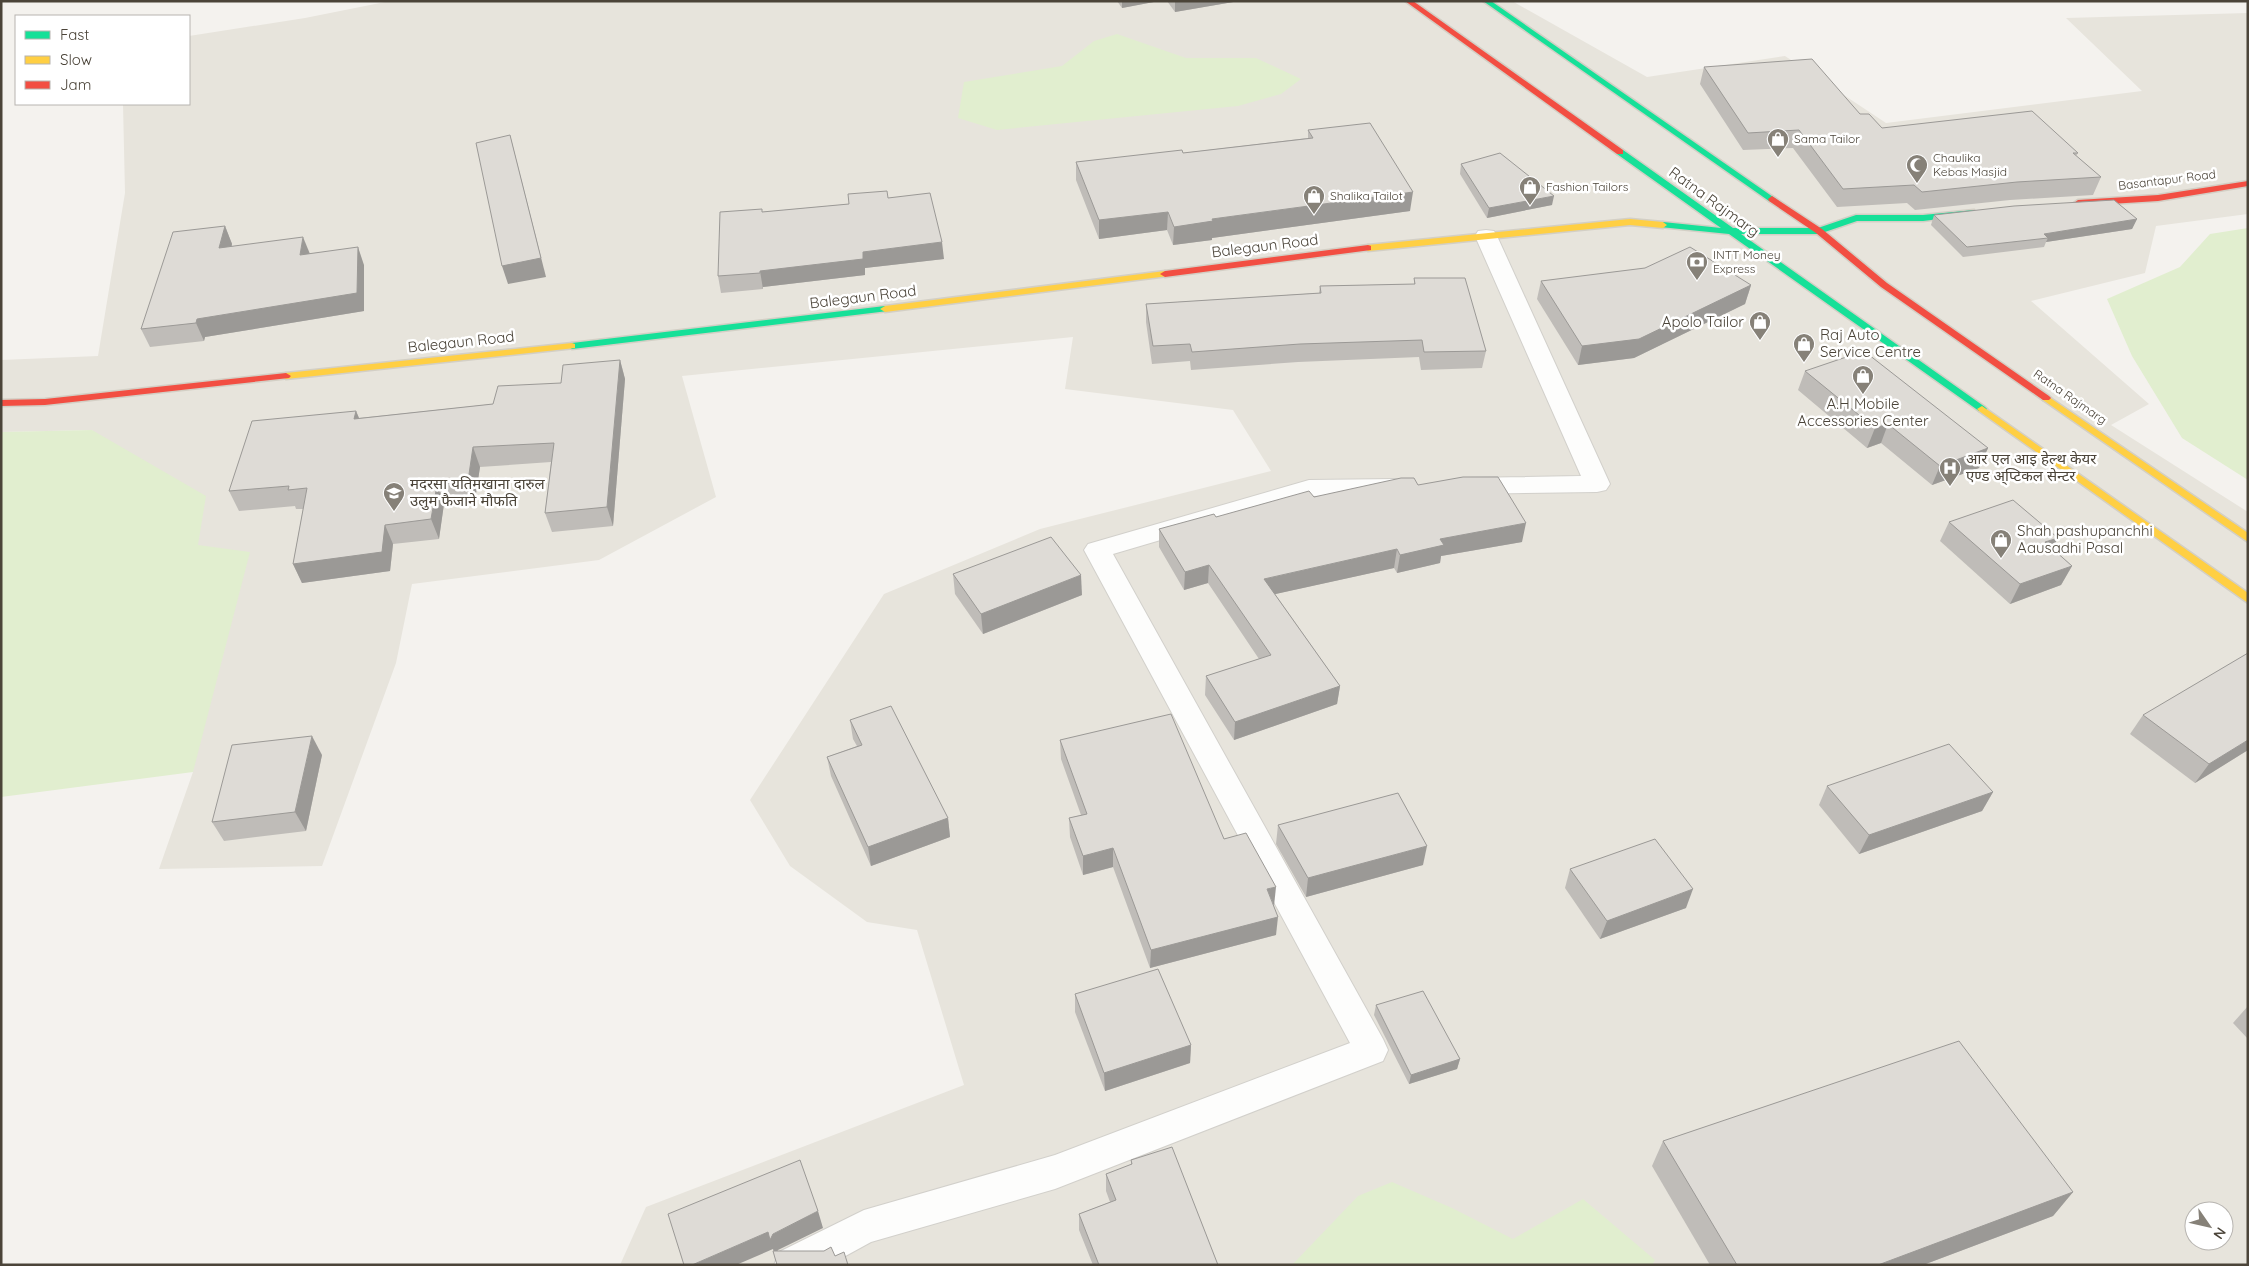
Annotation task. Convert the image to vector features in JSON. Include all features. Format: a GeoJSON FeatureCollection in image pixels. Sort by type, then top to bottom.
{"type":"FeatureCollection","features":[{"type":"Feature","properties":{"kind":"main road","name":"Ratna Rajmarg"},"geometry":{"type":"LineString","coordinates":[[1408,1],[1728,231],[2248,599]]}},
{"type":"Feature","properties":{"kind":"main road","name":"Ratna Rajmarg"},"geometry":{"type":"LineString","coordinates":[[1486,1],[1819,231],[1884,285],[2248,538]]}},
{"type":"Feature","properties":{"kind":"main road","name":"Basantapur Road"},"geometry":{"type":"LineString","coordinates":[[2069,204],[2158,198],[2248,183]]}},
{"type":"Feature","properties":{"kind":"main road"},"geometry":{"type":"LineString","coordinates":[[1819,231],[1856,218],[1923,218],[1981,211]]}},
{"type":"Feature","properties":{"kind":"main road","name":"Balegaun Road"},"geometry":{"type":"LineString","coordinates":[[1,404],[45,402],[764,325],[1413,242],[1630,222],[1728,231],[1819,231]]}},
{"type":"Feature","properties":{"kind":"street"},"geometry":{"type":"LineString","coordinates":[[792,1265],[864,1227],[1055,1172],[1370,1050],[1097,550],[1309,488],[1597,484],[1486,236]]}},
{"type":"Feature","properties":{"kind":"shaded area"},"geometry":{"type":"Polygon","coordinates":[[[390,1],[1512,1],[1647,77],[1785,56],[1886,123],[2142,91],[2066,18],[2248,13],[2248,214],[2156,226],[2145,273],[2031,301],[2149,404],[2111,425],[2248,512],[2248,1265],[620,1265],[646,1207],[964,1085],[917,930],[867,922],[790,866],[750,800],[884,594],[1040,529],[1271,471],[1233,410],[1065,389],[1073,337],[682,376],[716,497],[599,560],[412,584],[396,663],[322,866],[159,869],[193,772],[198,545],[92,430],[1,432],[1,360],[98,356],[125,193],[123,105],[190,105],[190,36],[305,18],[390,1]]]}},
{"type":"Feature","properties":{"kind":"green space"},"geometry":{"type":"Polygon","coordinates":[[[1117,34],[1186,58],[1256,58],[1301,79],[1281,94],[1238,106],[997,130],[958,118],[964,82],[1062,66],[1094,41],[1117,34]]]}},
{"type":"Feature","properties":{"kind":"green space"},"geometry":{"type":"Polygon","coordinates":[[[2248,228],[2248,480],[2182,438],[2132,356],[2107,299],[2180,267],[2210,234],[2248,228]]]}},
{"type":"Feature","properties":{"kind":"green space"},"geometry":{"type":"Polygon","coordinates":[[[92,430],[206,496],[198,545],[250,552],[193,772],[1,797],[1,432],[92,430]]]}},
{"type":"Feature","properties":{"kind":"green space"},"geometry":{"type":"Polygon","coordinates":[[[1392,1182],[1452,1208],[1513,1239],[1583,1199],[1655,1260],[1652,1265],[1292,1265],[1358,1196],[1392,1182]]]}},
{"type":"Feature","properties":{"kind":"building"},"geometry":{"type":"Polygon","coordinates":[[[1812,59],[1860,114],[1869,114],[1882,128],[2032,111],[2078,153],[2073,153],[2101,177],[2017,182],[1922,192],[1914,185],[1843,189],[1799,130],[1748,133],[1704,67],[1812,59]]]}},
{"type":"Feature","properties":{"kind":"building"},"geometry":{"type":"Polygon","coordinates":[[[1370,123],[1413,192],[1212,219],[1213,221],[1174,227],[1168,212],[1099,220],[1076,162],[1182,150],[1183,153],[1313,138],[1308,130],[1370,123]]]}},
{"type":"Feature","properties":{"kind":"building"},"geometry":{"type":"Polygon","coordinates":[[[510,135],[541,258],[502,266],[476,143],[510,135]]]}},
{"type":"Feature","properties":{"kind":"building"},"geometry":{"type":"Polygon","coordinates":[[[1500,153],[1554,196],[1489,208],[1461,164],[1500,153]]]}},
{"type":"Feature","properties":{"kind":"building"},"geometry":{"type":"Polygon","coordinates":[[[887,191],[888,198],[930,193],[942,242],[863,252],[863,259],[760,271],[760,273],[718,276],[720,212],[762,209],[762,212],[849,204],[848,194],[887,191]]]}},
{"type":"Feature","properties":{"kind":"building"},"geometry":{"type":"Polygon","coordinates":[[[2114,200],[2137,219],[2044,234],[2048,238],[1967,247],[1934,215],[2014,206],[2114,200]]]}},
{"type":"Feature","properties":{"kind":"building"},"geometry":{"type":"Polygon","coordinates":[[[225,226],[219,248],[303,237],[300,255],[358,247],[357,293],[197,319],[196,323],[141,329],[173,232],[225,226]]]}},
{"type":"Feature","properties":{"kind":"building"},"geometry":{"type":"Polygon","coordinates":[[[1690,247],[1751,285],[1639,339],[1582,346],[1541,281],[1645,268],[1690,247]]]}},
{"type":"Feature","properties":{"kind":"building"},"geometry":{"type":"Polygon","coordinates":[[[1414,278],[1465,278],[1486,351],[1424,352],[1422,340],[1300,344],[1192,352],[1190,344],[1153,346],[1146,304],[1321,293],[1320,286],[1415,284],[1414,278]]]}},
{"type":"Feature","properties":{"kind":"building"},"geometry":{"type":"Polygon","coordinates":[[[1864,351],[1988,448],[1940,466],[1888,424],[1875,428],[1805,371],[1864,351]]]}},
{"type":"Feature","properties":{"kind":"building"},"geometry":{"type":"Polygon","coordinates":[[[620,360],[607,507],[545,513],[554,443],[473,447],[468,481],[437,485],[431,519],[385,525],[382,552],[293,564],[307,488],[288,490],[289,486],[229,491],[252,421],[356,411],[354,419],[493,404],[498,386],[561,383],[563,365],[620,360]]]}},
{"type":"Feature","properties":{"kind":"building"},"geometry":{"type":"Polygon","coordinates":[[[1463,477],[1498,477],[1526,523],[1440,539],[1444,545],[1400,555],[1397,549],[1264,579],[1340,686],[1235,722],[1206,676],[1271,655],[1209,565],[1185,572],[1159,529],[1214,514],[1216,517],[1309,491],[1314,497],[1401,478],[1414,478],[1418,485],[1463,477]]]}},
{"type":"Feature","properties":{"kind":"building"},"geometry":{"type":"Polygon","coordinates":[[[2013,500],[2058,538],[2045,542],[2072,566],[2020,584],[1949,522],[2013,500]]]}},
{"type":"Feature","properties":{"kind":"building"},"geometry":{"type":"Polygon","coordinates":[[[1051,537],[1081,575],[981,614],[953,574],[1051,537]]]}},
{"type":"Feature","properties":{"kind":"building"},"geometry":{"type":"Polygon","coordinates":[[[2248,653],[2248,740],[2209,764],[2143,715],[2248,653]]]}},
{"type":"Feature","properties":{"kind":"building"},"geometry":{"type":"Polygon","coordinates":[[[891,706],[948,818],[868,847],[827,757],[862,745],[850,720],[891,706]]]}},
{"type":"Feature","properties":{"kind":"building"},"geometry":{"type":"Polygon","coordinates":[[[1171,714],[1224,839],[1246,833],[1276,887],[1267,889],[1278,917],[1151,950],[1113,848],[1083,856],[1069,818],[1087,814],[1060,740],[1171,714]]]}},
{"type":"Feature","properties":{"kind":"building"},"geometry":{"type":"Polygon","coordinates":[[[312,736],[295,812],[212,822],[232,745],[312,736]]]}},
{"type":"Feature","properties":{"kind":"building"},"geometry":{"type":"Polygon","coordinates":[[[1949,744],[1993,792],[1869,835],[1827,786],[1949,744]]]}},
{"type":"Feature","properties":{"kind":"building"},"geometry":{"type":"Polygon","coordinates":[[[1398,793],[1427,846],[1308,878],[1278,825],[1398,793]]]}},
{"type":"Feature","properties":{"kind":"building"},"geometry":{"type":"Polygon","coordinates":[[[1655,839],[1693,889],[1607,921],[1570,869],[1655,839]]]}},
{"type":"Feature","properties":{"kind":"building"},"geometry":{"type":"Polygon","coordinates":[[[1158,969],[1191,1045],[1104,1073],[1075,994],[1158,969]]]}},
{"type":"Feature","properties":{"kind":"building"},"geometry":{"type":"Polygon","coordinates":[[[1423,991],[1460,1059],[1411,1075],[1376,1005],[1423,991]]]}},
{"type":"Feature","properties":{"kind":"building"},"geometry":{"type":"Polygon","coordinates":[[[1959,1041],[2073,1192],[1878,1265],[1737,1265],[1663,1141],[1959,1041]]]}},
{"type":"Feature","properties":{"kind":"building"},"geometry":{"type":"Polygon","coordinates":[[[1172,1147],[1218,1265],[1099,1265],[1079,1214],[1116,1200],[1106,1174],[1132,1164],[1131,1160],[1172,1147]]]}},
{"type":"Feature","properties":{"kind":"building"},"geometry":{"type":"Polygon","coordinates":[[[800,1160],[818,1211],[773,1234],[770,1240],[768,1232],[692,1265],[684,1265],[668,1214],[800,1160]]]}},
{"type":"Feature","properties":{"kind":"building"},"geometry":{"type":"Polygon","coordinates":[[[831,1247],[835,1256],[844,1252],[848,1265],[777,1265],[773,1251],[824,1251],[831,1247]]]}},
{"type":"Feature","properties":{"kind":"traffic: fast"},"geometry":{"type":"LineString","coordinates":[[1486,1],[1772,199]]}},
{"type":"Feature","properties":{"kind":"traffic: fast"},"geometry":{"type":"LineString","coordinates":[[1620,152],[1982,409]]}},
{"type":"Feature","properties":{"kind":"traffic: fast"},"geometry":{"type":"LineString","coordinates":[[1663,225],[1729,231],[1819,231],[1856,218],[1923,218],[1971,212]]}},
{"type":"Feature","properties":{"kind":"traffic: fast"},"geometry":{"type":"LineString","coordinates":[[572,346],[885,309]]}},
{"type":"Feature","properties":{"kind":"traffic: slow"},"geometry":{"type":"LineString","coordinates":[[1368,248],[1630,222],[1663,225]]}},
{"type":"Feature","properties":{"kind":"traffic: slow"},"geometry":{"type":"LineString","coordinates":[[885,309],[1165,274]]}},
{"type":"Feature","properties":{"kind":"traffic: slow"},"geometry":{"type":"LineString","coordinates":[[286,376],[572,346]]}},
{"type":"Feature","properties":{"kind":"traffic: slow"},"geometry":{"type":"LineString","coordinates":[[2046,398],[2248,538]]}},
{"type":"Feature","properties":{"kind":"traffic: slow"},"geometry":{"type":"LineString","coordinates":[[1982,409],[2248,599]]}},
{"type":"Feature","properties":{"kind":"traffic: jam"},"geometry":{"type":"LineString","coordinates":[[1408,1],[1620,152]]}},
{"type":"Feature","properties":{"kind":"traffic: jam"},"geometry":{"type":"LineString","coordinates":[[2078,203],[2158,198],[2248,183]]}},
{"type":"Feature","properties":{"kind":"traffic: jam"},"geometry":{"type":"LineString","coordinates":[[1772,199],[1819,231],[1884,285],[2046,398]]}},
{"type":"Feature","properties":{"kind":"traffic: jam"},"geometry":{"type":"LineString","coordinates":[[1165,274],[1368,248]]}},
{"type":"Feature","properties":{"kind":"traffic: jam"},"geometry":{"type":"LineString","coordinates":[[1,403],[45,402],[286,376]]}},
{"type":"Feature","properties":{"kind":"place","name":"Sama Tailor"},"geometry":{"type":"Point","coordinates":[1778,158]}},
{"type":"Feature","properties":{"kind":"place","name":"Chaulika Kebas Masjid"},"geometry":{"type":"Point","coordinates":[1917,184]}},
{"type":"Feature","properties":{"kind":"place","name":"Fashion Tailors"},"geometry":{"type":"Point","coordinates":[1530,206]}},
{"type":"Feature","properties":{"kind":"place","name":"Shalika Tailot"},"geometry":{"type":"Point","coordinates":[1314,215]}},
{"type":"Feature","properties":{"kind":"place","name":"INTT Money Express"},"geometry":{"type":"Point","coordinates":[1697,281]}},
{"type":"Feature","properties":{"kind":"place","name":"Apolo Tailor"},"geometry":{"type":"Point","coordinates":[1760,341]}},
{"type":"Feature","properties":{"kind":"place","name":"Raj Auto Service Centre"},"geometry":{"type":"Point","coordinates":[1804,363]}},
{"type":"Feature","properties":{"kind":"place","name":"A.H Mobile Accessories Center"},"geometry":{"type":"Point","coordinates":[1863,395]}},
{"type":"Feature","properties":{"kind":"place","name":"आर एल आइ हेल्थ केयर एण्ड अ्प्टिकल सेन्टर"},"geometry":{"type":"Point","coordinates":[1950,487]}},
{"type":"Feature","properties":{"kind":"place","name":"मदरसा यतिमखाना दारुल उलुम फैजाने माैफति"},"geometry":{"type":"Point","coordinates":[394,512]}},
{"type":"Feature","properties":{"kind":"place","name":"Shah pashupanchhi Aausadhi Pasal"},"geometry":{"type":"Point","coordinates":[2001,559]}}]}
